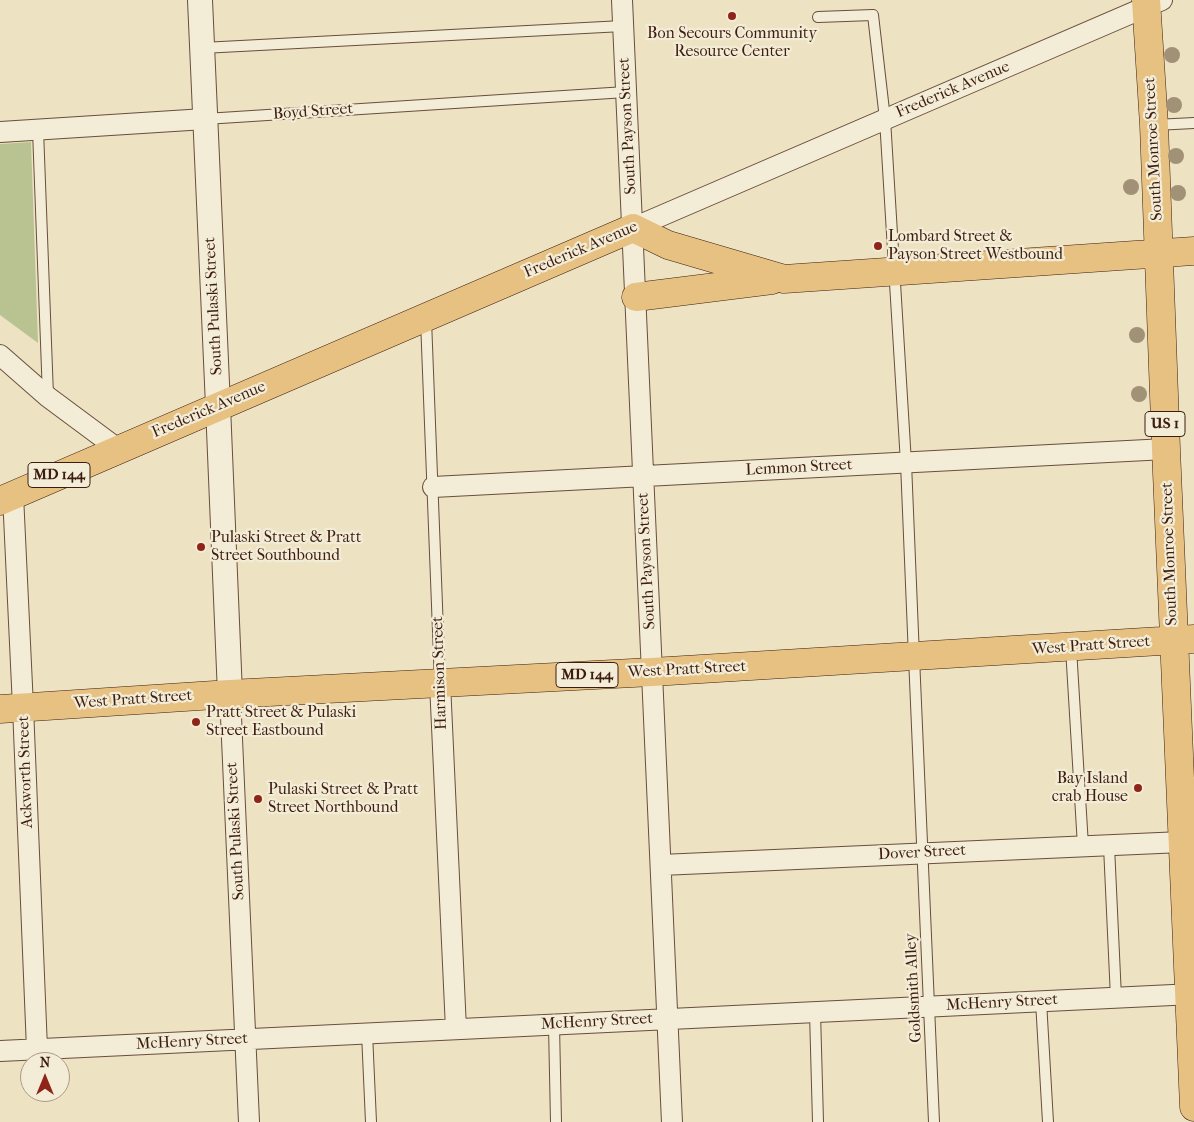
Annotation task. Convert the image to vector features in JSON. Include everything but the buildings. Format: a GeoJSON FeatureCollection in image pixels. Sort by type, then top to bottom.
{"type":"FeatureCollection","features":[{"type":"Feature","properties":{"kind":"main road","name":"South Monroe Street"},"geometry":{"type":"LineString","coordinates":[[1152,2],[1154,125],[1166,449],[1184,640],[1182,842],[1189,881],[1194,1107]]}},
{"type":"Feature","properties":{"kind":"main road"},"geometry":{"type":"LineString","coordinates":[[632,228],[668,244],[784,279]]}},
{"type":"Feature","properties":{"kind":"main road","name":"Frederick Avenue"},"geometry":{"type":"LineString","coordinates":[[7,498],[632,228]]}},
{"type":"Feature","properties":{"kind":"main road"},"geometry":{"type":"LineString","coordinates":[[636,297],[784,279],[1194,251]]}},
{"type":"Feature","properties":{"kind":"main road","name":"West Pratt Street"},"geometry":{"type":"LineString","coordinates":[[12,708],[1184,640]]}},
{"type":"Feature","properties":{"kind":"street","name":"South Pulaski Street"},"geometry":{"type":"LineString","coordinates":[[200,0],[249,1122]]}},
{"type":"Feature","properties":{"kind":"street","name":"South Payson Street"},"geometry":{"type":"LineString","coordinates":[[622,0],[672,1122]]}},
{"type":"Feature","properties":{"kind":"street","name":"Frederick Avenue"},"geometry":{"type":"LineString","coordinates":[[632,228],[1152,2]]}},
{"type":"Feature","properties":{"kind":"street","name":"Boyd Street"},"geometry":{"type":"LineString","coordinates":[[0,132],[205,119]]}},
{"type":"Feature","properties":{"kind":"street"},"geometry":{"type":"LineString","coordinates":[[0,356],[48,397],[118,449]]}},
{"type":"Feature","properties":{"kind":"street","name":"Lemmon Street"},"geometry":{"type":"LineString","coordinates":[[433,487],[1166,449]]}},
{"type":"Feature","properties":{"kind":"street","name":"Ackworth Street"},"geometry":{"type":"LineString","coordinates":[[7,498],[12,708],[38,1049]]}},
{"type":"Feature","properties":{"kind":"street","name":"Harmison Street"},"geometry":{"type":"LineString","coordinates":[[440,683],[456,1029]]}},
{"type":"Feature","properties":{"kind":"street","name":"Dover Street"},"geometry":{"type":"LineString","coordinates":[[661,865],[1182,842]]}},
{"type":"Feature","properties":{"kind":"street","name":"McHenry Street"},"geometry":{"type":"LineString","coordinates":[[0,1051],[1191,994]]}},
{"type":"Feature","properties":{"kind":"lane","name":"Goldsmith Alley"},"geometry":{"type":"LineString","coordinates":[[818,17],[873,15],[885,119],[906,463],[934,1122]]}},
{"type":"Feature","properties":{"kind":"lane"},"geometry":{"type":"LineString","coordinates":[[202,48],[624,26]]}},
{"type":"Feature","properties":{"kind":"lane","name":"Boyd Street"},"geometry":{"type":"LineString","coordinates":[[205,119],[626,92]]}},
{"type":"Feature","properties":{"kind":"lane"},"geometry":{"type":"LineString","coordinates":[[1154,125],[1194,122]]}},
{"type":"Feature","properties":{"kind":"lane"},"geometry":{"type":"LineString","coordinates":[[38,130],[48,397]]}},
{"type":"Feature","properties":{"kind":"lane","name":"Harmison Street"},"geometry":{"type":"LineString","coordinates":[[426,317],[440,683]]}},
{"type":"Feature","properties":{"kind":"lane"},"geometry":{"type":"LineString","coordinates":[[1070,647],[1083,846]]}},
{"type":"Feature","properties":{"kind":"lane"},"geometry":{"type":"LineString","coordinates":[[1109,846],[1116,998]]}},
{"type":"Feature","properties":{"kind":"lane"},"geometry":{"type":"LineString","coordinates":[[1041,1001],[1048,1122]]}},
{"type":"Feature","properties":{"kind":"lane"},"geometry":{"type":"LineString","coordinates":[[815,1012],[818,1122]]}},
{"type":"Feature","properties":{"kind":"lane"},"geometry":{"type":"LineString","coordinates":[[554,1025],[556,1122]]}},
{"type":"Feature","properties":{"kind":"lane"},"geometry":{"type":"LineString","coordinates":[[367,1034],[371,1122]]}},
{"type":"Feature","properties":{"kind":"green space"},"geometry":{"type":"Polygon","coordinates":[[[31,142],[38,343],[0,315],[0,144],[31,142]]]}},
{"type":"Feature","properties":{"kind":"place","name":"Bon Secours Community Resource Center"},"geometry":{"type":"Point","coordinates":[732,16]}},
{"type":"Feature","properties":{"kind":"place","name":"Lombard Street & Payson Street Westbound"},"geometry":{"type":"Point","coordinates":[878,246]}},
{"type":"Feature","properties":{"kind":"place","name":"Pulaski Street & Pratt Street Southbound"},"geometry":{"type":"Point","coordinates":[201,547]}},
{"type":"Feature","properties":{"kind":"place","name":"Pratt Street & Pulaski Street Eastbound"},"geometry":{"type":"Point","coordinates":[196,722]}},
{"type":"Feature","properties":{"kind":"place","name":"Bay Island crab House"},"geometry":{"type":"Point","coordinates":[1138,788]}},
{"type":"Feature","properties":{"kind":"place","name":"Pulaski Street & Pratt Street Northbound"},"geometry":{"type":"Point","coordinates":[258,799]}}]}
